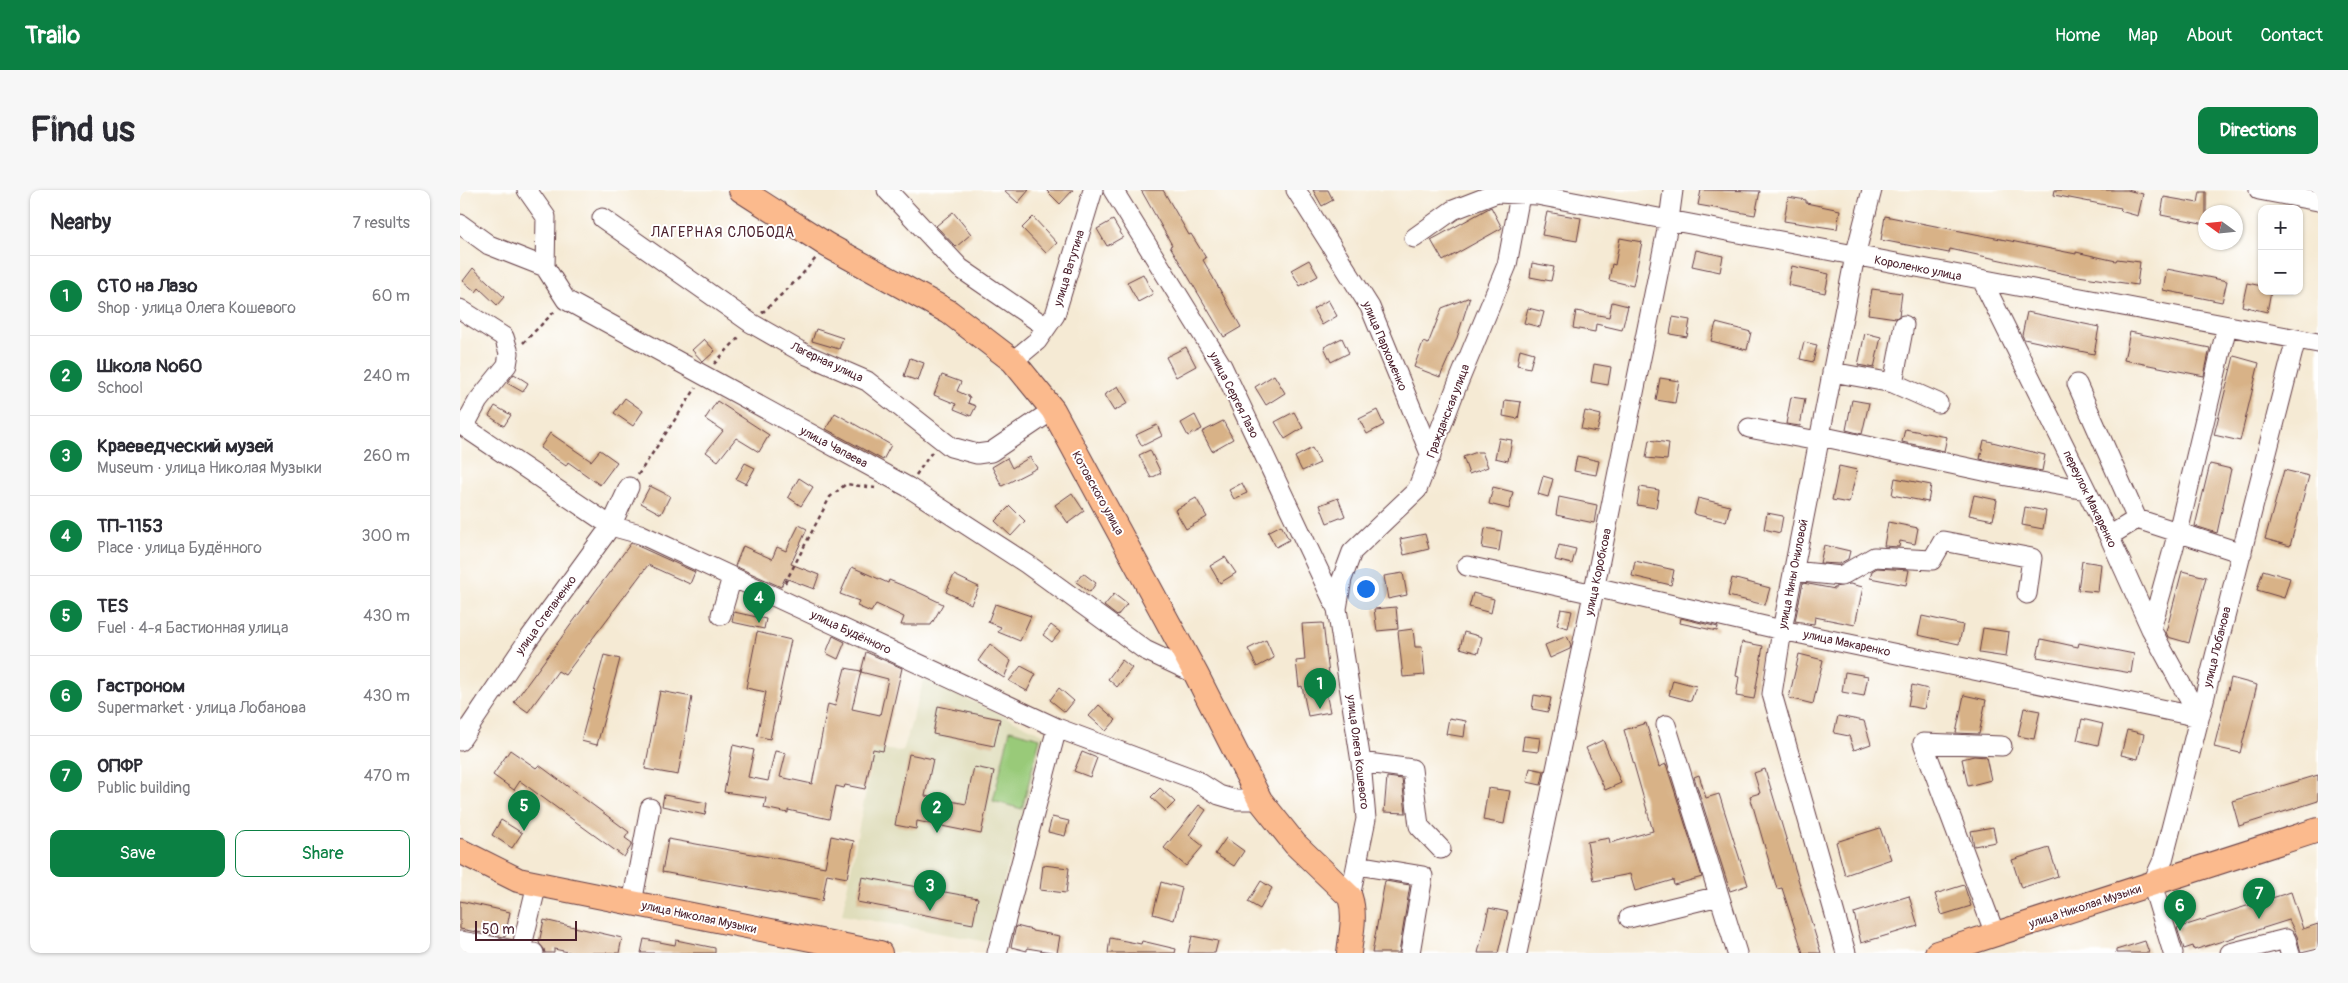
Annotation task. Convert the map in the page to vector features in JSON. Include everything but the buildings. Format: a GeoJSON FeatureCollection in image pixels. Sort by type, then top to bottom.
{"type":"FeatureCollection","features":[{"type":"Feature","properties":{"kind":"main road","name":"Котовского улица"},"geometry":{"type":"LineString","coordinates":[[741,190],[827,245],[949,312],[1013,361],[1053,410],[1196,674],[1260,800],[1295,844],[1350,897]]}},
{"type":"Feature","properties":{"kind":"main road","name":"улица Николая Музыки"},"geometry":{"type":"LineString","coordinates":[[1952,951],[1995,934],[2318,830]]}},
{"type":"Feature","properties":{"kind":"main road","name":"улица Николая Музыки"},"geometry":{"type":"LineString","coordinates":[[460,851],[528,882],[845,950],[880,953]]}},
{"type":"Feature","properties":{"kind":"main road","name":"улица Олега Кошевого"},"geometry":{"type":"LineString","coordinates":[[1349,953],[1354,919],[1350,897]]}},
{"type":"Feature","properties":{"kind":"street"},"geometry":{"type":"LineString","coordinates":[[460,224],[489,245],[545,267],[546,217],[526,190]]}},
{"type":"Feature","properties":{"kind":"street"},"geometry":{"type":"LineString","coordinates":[[887,190],[960,268],[1046,328]]}},
{"type":"Feature","properties":{"kind":"street","name":"улица Ватутина"},"geometry":{"type":"LineString","coordinates":[[1013,361],[1037,341],[1055,315],[1093,190]]}},
{"type":"Feature","properties":{"kind":"street","name":"улица Сергея Лазо"},"geometry":{"type":"LineString","coordinates":[[1113,190],[1222,366],[1337,609]]}},
{"type":"Feature","properties":{"kind":"street","name":"улица Пархоменко"},"geometry":{"type":"LineString","coordinates":[[1296,190],[1370,307],[1431,456]]}},
{"type":"Feature","properties":{"kind":"street","name":"улица Коробкова"},"geometry":{"type":"LineString","coordinates":[[1517,953],[1594,590],[1669,220],[1672,190]]}},
{"type":"Feature","properties":{"kind":"street","name":"улица Нины Ониловой"},"geometry":{"type":"LineString","coordinates":[[1846,953],[1772,694],[1793,571],[1855,256],[1872,190]]}},
{"type":"Feature","properties":{"kind":"street"},"geometry":{"type":"LineString","coordinates":[[2259,190],[2318,201]]}},
{"type":"Feature","properties":{"kind":"street","name":"Гражданская улица"},"geometry":{"type":"LineString","coordinates":[[1337,609],[1342,579],[1352,552],[1417,490],[1456,388],[1507,265],[1520,192]]}},
{"type":"Feature","properties":{"kind":"street","name":"Короленко улица"},"geometry":{"type":"LineString","coordinates":[[1414,238],[1453,210],[1497,193],[1520,192],[2318,343]]}},
{"type":"Feature","properties":{"kind":"street","name":"Лагерная улица"},"geometry":{"type":"LineString","coordinates":[[602,218],[751,323],[807,355],[867,381],[951,447],[977,454],[992,452],[1053,410]]}},
{"type":"Feature","properties":{"kind":"street","name":"улица Чапаева"},"geometry":{"type":"LineString","coordinates":[[545,267],[566,300],[703,377],[908,487],[1027,564],[1145,650],[1196,674]]}},
{"type":"Feature","properties":{"kind":"street","name":"переулок Макаренко"},"geometry":{"type":"LineString","coordinates":[[1982,280],[2109,536],[2151,629],[2200,717]]}},
{"type":"Feature","properties":{"kind":"street"},"geometry":{"type":"LineString","coordinates":[[460,309],[504,337],[509,353],[507,365],[478,401],[462,425]]}},
{"type":"Feature","properties":{"kind":"street"},"geometry":{"type":"LineString","coordinates":[[1894,383],[1904,325]]}},
{"type":"Feature","properties":{"kind":"street"},"geometry":{"type":"LineString","coordinates":[[2151,629],[2178,532],[2227,326]]}},
{"type":"Feature","properties":{"kind":"street","name":"улица Лобанова"},"geometry":{"type":"LineString","coordinates":[[2152,884],[2163,860],[2296,339]]}},
{"type":"Feature","properties":{"kind":"street"},"geometry":{"type":"LineString","coordinates":[[1832,372],[1894,383],[1938,403]]}},
{"type":"Feature","properties":{"kind":"street"},"geometry":{"type":"LineString","coordinates":[[2077,384],[2137,519],[2242,553]]}},
{"type":"Feature","properties":{"kind":"street","name":"улица Будённого"},"geometry":{"type":"LineString","coordinates":[[462,425],[611,526],[640,534],[1057,728],[1194,779],[1219,795],[1236,800],[1260,800]]}},
{"type":"Feature","properties":{"kind":"street"},"geometry":{"type":"LineString","coordinates":[[1749,428],[1819,438],[2006,476],[2086,490]]}},
{"type":"Feature","properties":{"kind":"street","name":"улица Степаненко"},"geometry":{"type":"LineString","coordinates":[[460,741],[528,640],[611,526],[630,488]]}},
{"type":"Feature","properties":{"kind":"street"},"geometry":{"type":"LineString","coordinates":[[2109,536],[2137,519]]}},
{"type":"Feature","properties":{"kind":"street"},"geometry":{"type":"LineString","coordinates":[[1793,571],[1841,576],[1874,557],[1932,560],[1943,541],[2032,558],[2027,594]]}},
{"type":"Feature","properties":{"kind":"street","name":"улица Макаренко"},"geometry":{"type":"LineString","coordinates":[[1467,566],[1586,592],[1599,588],[1782,630],[2200,717]]}},
{"type":"Feature","properties":{"kind":"street"},"geometry":{"type":"LineString","coordinates":[[721,615],[732,577]]}},
{"type":"Feature","properties":{"kind":"street","name":"улица Олега Кошевого"},"geometry":{"type":"LineString","coordinates":[[1337,609],[1361,762],[1366,820],[1350,897]]}},
{"type":"Feature","properties":{"kind":"street"},"geometry":{"type":"LineString","coordinates":[[1666,725],[1737,953]]}},
{"type":"Feature","properties":{"kind":"street"},"geometry":{"type":"LineString","coordinates":[[997,953],[1057,728]]}},
{"type":"Feature","properties":{"kind":"street"},"geometry":{"type":"LineString","coordinates":[[1995,934],[1923,744],[2002,746]]}},
{"type":"Feature","properties":{"kind":"street"},"geometry":{"type":"LineString","coordinates":[[1361,762],[1412,769],[1419,826],[1441,850]]}},
{"type":"Feature","properties":{"kind":"street"},"geometry":{"type":"LineString","coordinates":[[632,903],[650,808]]}},
{"type":"Feature","properties":{"kind":"street"},"geometry":{"type":"LineString","coordinates":[[1356,865],[1423,876],[1410,953]]}},
{"type":"Feature","properties":{"kind":"street"},"geometry":{"type":"LineString","coordinates":[[460,941],[483,949],[528,951],[528,882]]}},
{"type":"Feature","properties":{"kind":"street"},"geometry":{"type":"LineString","coordinates":[[2152,884],[2173,953]]}},
{"type":"Feature","properties":{"kind":"street"},"geometry":{"type":"LineString","coordinates":[[1629,918],[1719,896]]}},
{"type":"Feature","properties":{"kind":"street"},"geometry":{"type":"LineString","coordinates":[[2239,952],[2286,939],[2290,953]]}},
{"type":"Feature","properties":{"kind":"path"},"geometry":{"type":"LineString","coordinates":[[508,358],[566,300]]}},
{"type":"Feature","properties":{"kind":"path"},"geometry":{"type":"LineString","coordinates":[[630,488],[703,377]]}},
{"type":"Feature","properties":{"kind":"path"},"geometry":{"type":"LineString","coordinates":[[908,487],[941,439]]}},
{"type":"Feature","properties":{"kind":"path"},"geometry":{"type":"LineString","coordinates":[[778,598],[830,497],[846,484],[877,488]]}},
{"type":"Feature","properties":{"kind":"shaded area"},"geometry":{"type":"Polygon","coordinates":[[[924,679],[1045,735],[987,942],[842,915],[874,749],[903,751],[924,679]]]}},
{"type":"Feature","properties":{"kind":"green space"},"geometry":{"type":"Polygon","coordinates":[[[1010,730],[1040,738],[1022,809],[993,801],[1010,730]]]}},
{"type":"Feature","properties":{"kind":"place","name":"ТП-1153"},"geometry":{"type":"Point","coordinates":[759,623]}},
{"type":"Feature","properties":{"kind":"place","name":"СТО на Лазо"},"geometry":{"type":"Point","coordinates":[1320,709]}},
{"type":"Feature","properties":{"kind":"place","name":"TES"},"geometry":{"type":"Point","coordinates":[524,831]}},
{"type":"Feature","properties":{"kind":"place","name":"Школа №60"},"geometry":{"type":"Point","coordinates":[937,833]}},
{"type":"Feature","properties":{"kind":"place","name":"Краеведческий музей"},"geometry":{"type":"Point","coordinates":[930,911]}},
{"type":"Feature","properties":{"kind":"place","name":"ОПФР"},"geometry":{"type":"Point","coordinates":[2259,919]}},
{"type":"Feature","properties":{"kind":"place","name":"Гастроном"},"geometry":{"type":"Point","coordinates":[2180,931]}},
{"type":"Feature","properties":{"kind":"district","name":"ЛАГЕРНАЯ СЛОБОДА"},"geometry":{"type":"Point","coordinates":[723,232]}}]}
